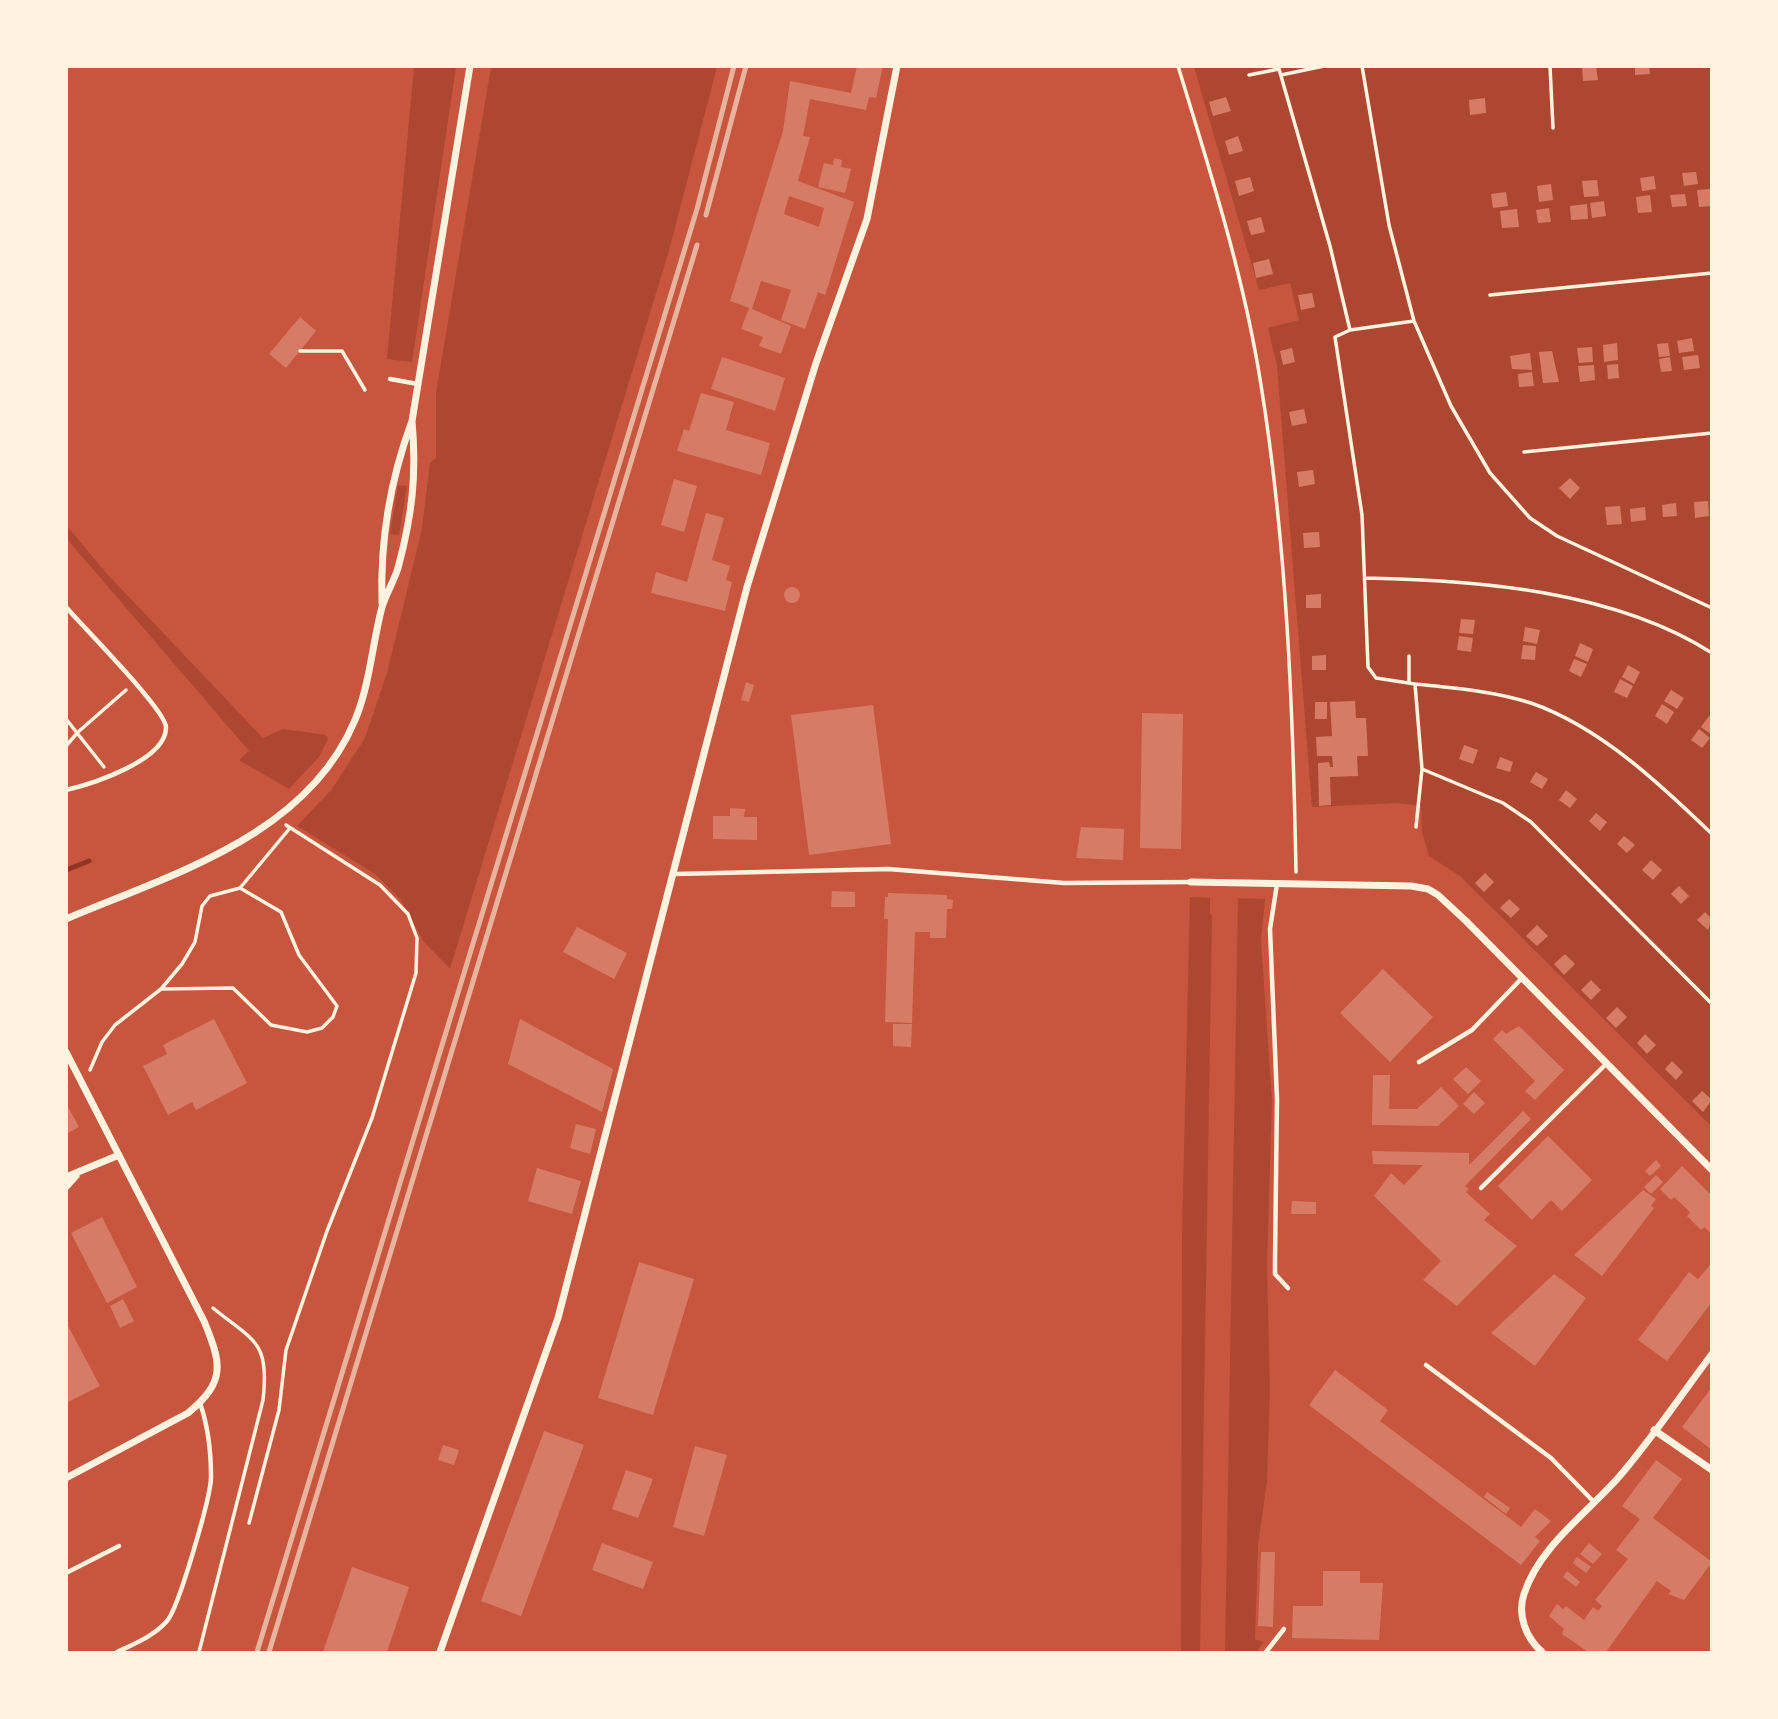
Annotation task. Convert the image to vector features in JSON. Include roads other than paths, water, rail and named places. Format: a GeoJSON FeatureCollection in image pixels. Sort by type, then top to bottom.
{"type":"FeatureCollection","features":[{"type":"Feature","properties":{"kind":"street"},"geometry":{"type":"LineString","coordinates":[[383,606],[381,567],[387,510],[399,457],[412,421],[470,66]]}},
{"type":"Feature","properties":{"kind":"street"},"geometry":{"type":"LineString","coordinates":[[440,1653],[558,1318],[675,874],[747,587],[816,363],[867,219],[897,66]]}},
{"type":"Feature","properties":{"kind":"street"},"geometry":{"type":"LineString","coordinates":[[66,919],[201,862],[275,819],[318,782],[340,751],[355,719],[370,670],[383,606],[397,571],[408,528],[416,469],[412,421]]}},
{"type":"Feature","properties":{"kind":"street"},"geometry":{"type":"LineString","coordinates":[[1191,882],[1428,888],[1449,905],[1712,1170]]}},
{"type":"Feature","properties":{"kind":"street"},"geometry":{"type":"LineString","coordinates":[[66,1052],[204,1321],[218,1356],[216,1378],[200,1403],[176,1420],[66,1478]]}},
{"type":"Feature","properties":{"kind":"street"},"geometry":{"type":"LineString","coordinates":[[66,1177],[119,1155]]}},
{"type":"Feature","properties":{"kind":"street"},"geometry":{"type":"LineString","coordinates":[[66,1187],[76,1175]]}},
{"type":"Feature","properties":{"kind":"street"},"geometry":{"type":"LineString","coordinates":[[1542,1653],[1532,1642],[1522,1619],[1524,1594],[1542,1559],[1595,1503],[1712,1354]]}},
{"type":"Feature","properties":{"kind":"street"},"geometry":{"type":"LineString","coordinates":[[1654,1430],[1712,1470]]}},
{"type":"Feature","properties":{"kind":"lane"},"geometry":{"type":"LineString","coordinates":[[390,379],[418,384]]}},
{"type":"Feature","properties":{"kind":"lane"},"geometry":{"type":"LineString","coordinates":[[66,607],[135,683],[164,719],[166,728],[149,754],[111,776],[66,790]]}},
{"type":"Feature","properties":{"kind":"lane"},"geometry":{"type":"LineString","coordinates":[[675,874],[888,869],[1064,883],[1191,882]]}},
{"type":"Feature","properties":{"kind":"lane"},"geometry":{"type":"LineString","coordinates":[[1276,884],[1270,929],[1277,1099],[1275,1273],[1288,1288]]}},
{"type":"Feature","properties":{"kind":"lane"},"geometry":{"type":"LineString","coordinates":[[1419,1062],[1472,1030],[1522,978]]}},
{"type":"Feature","properties":{"kind":"lane"},"geometry":{"type":"LineString","coordinates":[[1481,1188],[1606,1063]]}},
{"type":"Feature","properties":{"kind":"lane"},"geometry":{"type":"LineString","coordinates":[[1426,1365],[1551,1458],[1595,1503]]}},
{"type":"Feature","properties":{"kind":"lane"},"geometry":{"type":"LineString","coordinates":[[117,1653],[150,1635],[169,1620],[180,1594],[211,1480],[205,1418],[200,1403]]}},
{"type":"Feature","properties":{"kind":"lane"},"geometry":{"type":"LineString","coordinates":[[66,1573],[119,1546]]}},
{"type":"Feature","properties":{"kind":"lane"},"geometry":{"type":"LineString","coordinates":[[1266,1653],[1284,1629]]}},
{"type":"Feature","properties":{"kind":"waterway"},"geometry":{"type":"LineString","coordinates":[[66,870],[89,861]]}},
{"type":"Feature","properties":{"kind":"railway"},"geometry":{"type":"LineString","coordinates":[[257,1652],[697,209],[734,66]]}},
{"type":"Feature","properties":{"kind":"railway"},"geometry":{"type":"LineString","coordinates":[[706,215],[746,66]]}},
{"type":"Feature","properties":{"kind":"railway"},"geometry":{"type":"LineString","coordinates":[[269,1652],[697,245]]}}]}
